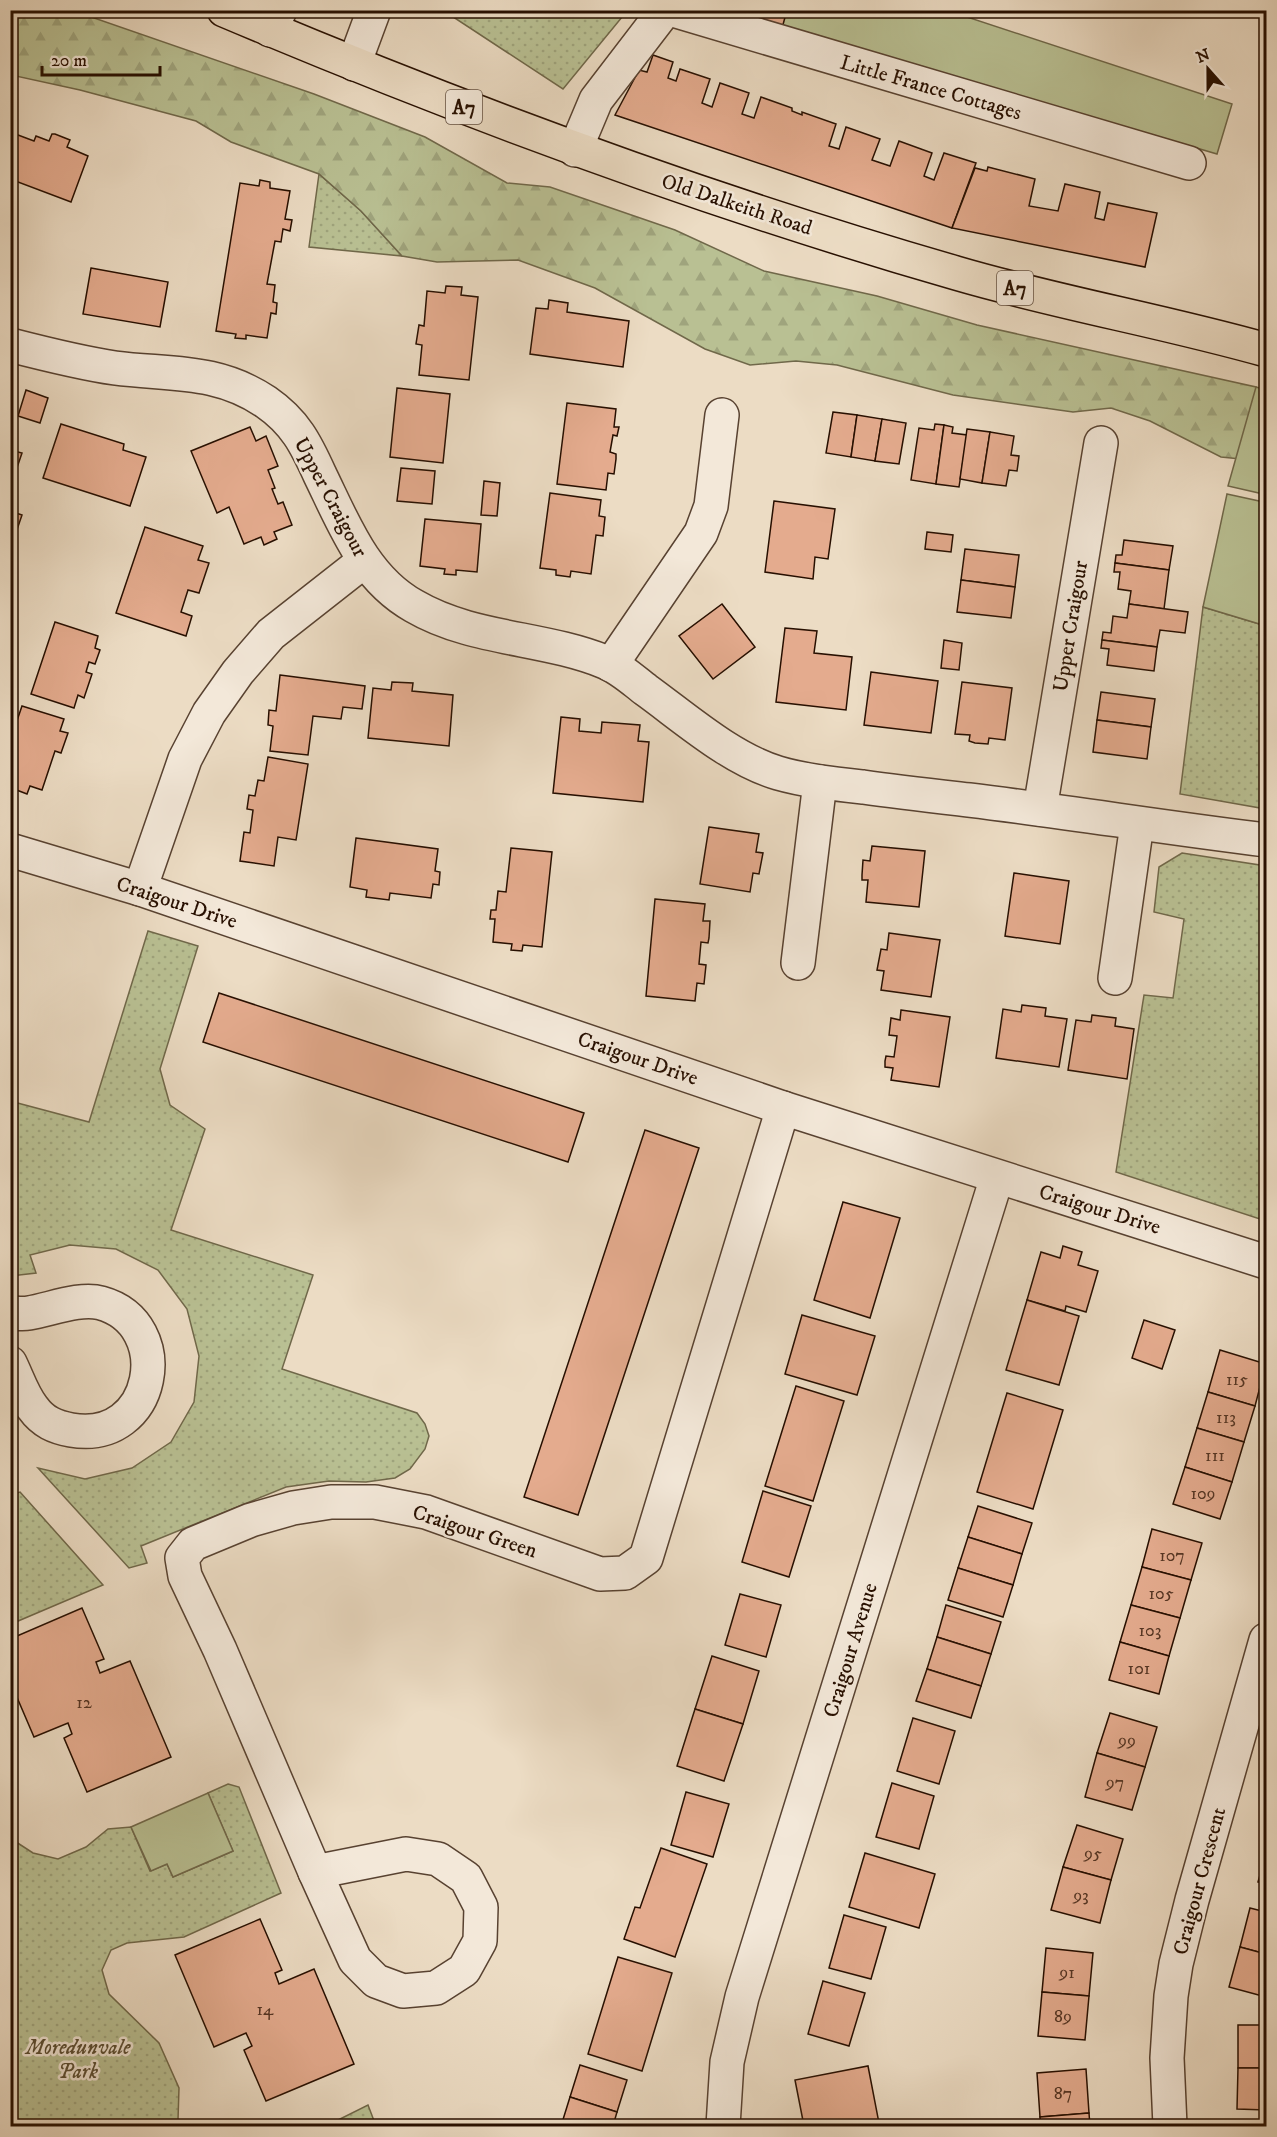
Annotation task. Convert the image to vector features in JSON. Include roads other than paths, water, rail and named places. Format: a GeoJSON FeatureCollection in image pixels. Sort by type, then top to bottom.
{"type":"FeatureCollection","features":[{"type":"Feature","properties":{"kind":"main road","name":"Old Dalkeith Road"},"geometry":{"type":"LineString","coordinates":[[224,10],[275,20],[354,63],[575,150],[766,215],[958,274],[1266,350]]}},
{"type":"Feature","properties":{"kind":"street"},"geometry":{"type":"LineString","coordinates":[[354,63],[374,10]]}},
{"type":"Feature","properties":{"kind":"street"},"geometry":{"type":"LineString","coordinates":[[575,150],[596,100],[665,10]]}},
{"type":"Feature","properties":{"kind":"street","name":"Little France Cottages"},"geometry":{"type":"LineString","coordinates":[[673,10],[1189,163]]}},
{"type":"Feature","properties":{"kind":"street","name":"Upper Craigour"},"geometry":{"type":"LineString","coordinates":[[10,345],[114,367],[206,376],[238,385],[267,402],[285,417],[306,442],[345,528],[364,561],[383,583],[414,606],[455,624],[520,641],[576,650],[611,664],[738,756],[777,773],[820,782],[1266,840]]}},
{"type":"Feature","properties":{"kind":"street"},"geometry":{"type":"LineString","coordinates":[[611,664],[701,533],[711,506],[722,415]]}},
{"type":"Feature","properties":{"kind":"street","name":"Upper Craigour"},"geometry":{"type":"LineString","coordinates":[[1040,809],[1101,442]]}},
{"type":"Feature","properties":{"kind":"street"},"geometry":{"type":"LineString","coordinates":[[140,889],[185,759],[209,713],[238,672],[271,634],[364,561]]}},
{"type":"Feature","properties":{"kind":"street"},"geometry":{"type":"LineString","coordinates":[[798,963],[820,782]]}},
{"type":"Feature","properties":{"kind":"street"},"geometry":{"type":"LineString","coordinates":[[1115,978],[1137,824]]}},
{"type":"Feature","properties":{"kind":"street","name":"Craigour Drive"},"geometry":{"type":"LineString","coordinates":[[10,850],[140,889],[783,1108],[1266,1262]]}},
{"type":"Feature","properties":{"kind":"street","name":"Craigour Green"},"geometry":{"type":"LineString","coordinates":[[315,1872],[405,1854],[438,1859],[466,1878],[481,1907],[480,1941],[464,1970],[436,1988],[403,1991],[376,1981],[356,1960],[315,1872],[220,1650],[185,1576],[182,1558],[193,1544],[251,1520],[293,1508],[331,1502],[375,1502],[426,1512],[600,1574],[625,1572],[646,1558],[783,1108]]}},
{"type":"Feature","properties":{"kind":"street","name":"Craigour Avenue"},"geometry":{"type":"LineString","coordinates":[[723,2127],[727,2062],[741,1997],[997,1177]]}},
{"type":"Feature","properties":{"kind":"street"},"geometry":{"type":"LineString","coordinates":[[10,1313],[28,1313],[64,1304],[99,1302],[124,1313],[141,1336],[149,1358],[145,1386],[133,1411],[110,1427],[85,1432],[54,1427],[33,1408],[10,1363]]}},
{"type":"Feature","properties":{"kind":"street","name":"Craigour Crescent"},"geometry":{"type":"LineString","coordinates":[[1170,2127],[1167,2058],[1170,2006],[1176,1964],[1264,1656]]}},
{"type":"Feature","properties":{"kind":"park label","name":"Moredunvale Park"},"geometry":{"type":"Point","coordinates":[78,2059]}}]}
